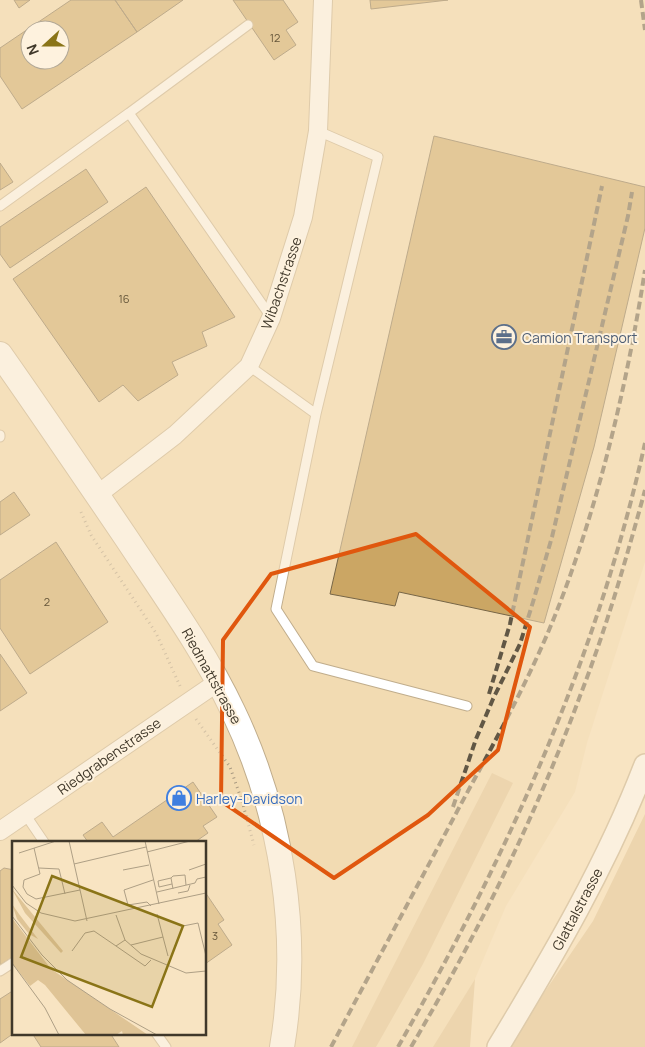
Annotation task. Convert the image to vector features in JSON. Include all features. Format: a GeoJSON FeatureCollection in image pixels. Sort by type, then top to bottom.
{"type":"FeatureCollection","features":[{"type":"Feature","properties":{"kind":"main road","name":"Riedmattstrasse"},"geometry":{"type":"LineString","coordinates":[[0,354],[167,599],[218,682],[255,764],[274,829],[286,898],[290,943],[289,997],[282,1047]]}},
{"type":"Feature","properties":{"kind":"street","name":"Wibachstrasse"},"geometry":{"type":"LineString","coordinates":[[97,495],[175,435],[249,366],[271,318],[303,217],[318,131],[322,0]]}},
{"type":"Feature","properties":{"kind":"street","name":"Riedgrabenstrasse"},"geometry":{"type":"LineString","coordinates":[[0,832],[218,682]]}},
{"type":"Feature","properties":{"kind":"street","name":"Glattalstrasse"},"geometry":{"type":"LineString","coordinates":[[498,1047],[580,905],[630,805],[645,765]]}},
{"type":"Feature","properties":{"kind":"lane"},"geometry":{"type":"LineString","coordinates":[[0,206],[248,26]]}},
{"type":"Feature","properties":{"kind":"lane"},"geometry":{"type":"LineString","coordinates":[[129,113],[271,318]]}},
{"type":"Feature","properties":{"kind":"lane"},"geometry":{"type":"LineString","coordinates":[[318,131],[378,157],[316,414],[276,609],[312,666],[467,706]]}},
{"type":"Feature","properties":{"kind":"lane"},"geometry":{"type":"LineString","coordinates":[[249,366],[316,414]]}},
{"type":"Feature","properties":{"kind":"lane"},"geometry":{"type":"LineString","coordinates":[[25,814],[43,841]]}},
{"type":"Feature","properties":{"kind":"lane"},"geometry":{"type":"LineString","coordinates":[[0,971],[12,963]]}},
{"type":"Feature","properties":{"kind":"lane"},"geometry":{"type":"LineString","coordinates":[[157,1034],[166,1047]]}},
{"type":"Feature","properties":{"kind":"highlighted area"},"geometry":{"type":"Polygon","coordinates":[[[416,534],[530,627],[498,750],[428,815],[334,878],[221,801],[223,640],[271,574],[416,534]]]}},
{"type":"Feature","properties":{"kind":"shaded area"},"geometry":{"type":"Polygon","coordinates":[[[0,0],[645,0],[645,562],[587,743],[575,792],[506,906],[475,979],[434,1047],[0,1047],[0,0]]]}},
{"type":"Feature","properties":{"kind":"shaded area"},"geometry":{"type":"Polygon","coordinates":[[[492,773],[513,783],[423,964],[376,1047],[352,1047],[492,773]]]}},
{"type":"Feature","properties":{"kind":"shaded area"},"geometry":{"type":"Polygon","coordinates":[[[645,814],[645,1047],[507,1047],[593,921],[645,814]]]}},
{"type":"Feature","properties":{"kind":"shaded area"},"geometry":{"type":"Polygon","coordinates":[[[475,979],[470,1047],[433,1047],[475,979]]]}},
{"type":"Feature","properties":{"kind":"building"},"geometry":{"type":"Polygon","coordinates":[[[14,0],[30,0],[19,8],[14,0]]]}},
{"type":"Feature","properties":{"kind":"building"},"geometry":{"type":"Polygon","coordinates":[[[71,0],[115,0],[137,32],[22,109],[0,76],[0,48],[20,34],[20,70],[70,70],[70,20],[41,20],[71,0]]]}},
{"type":"Feature","properties":{"kind":"building"},"geometry":{"type":"Polygon","coordinates":[[[115,0],[183,0],[137,32],[115,0]]]}},
{"type":"Feature","properties":{"kind":"building"},"geometry":{"type":"Polygon","coordinates":[[[233,0],[283,0],[298,22],[286,30],[296,45],[274,60],[233,0]]]}},
{"type":"Feature","properties":{"kind":"building"},"geometry":{"type":"Polygon","coordinates":[[[370,0],[448,0],[371,9],[370,0]]]}},
{"type":"Feature","properties":{"kind":"building","name":"Camion Transport"},"geometry":{"type":"Polygon","coordinates":[[[434,136],[645,187],[645,228],[594,447],[544,623],[399,592],[395,606],[330,594],[434,136]]]}},
{"type":"Feature","properties":{"kind":"building"},"geometry":{"type":"Polygon","coordinates":[[[0,163],[13,182],[0,190],[0,163]]]}},
{"type":"Feature","properties":{"kind":"building"},"geometry":{"type":"Polygon","coordinates":[[[86,169],[108,202],[10,268],[0,254],[0,227],[86,169]]]}},
{"type":"Feature","properties":{"kind":"building"},"geometry":{"type":"Polygon","coordinates":[[[146,187],[235,317],[202,332],[207,346],[172,362],[178,375],[138,401],[123,385],[99,402],[13,279],[146,187]]]}},
{"type":"Feature","properties":{"kind":"building"},"geometry":{"type":"Polygon","coordinates":[[[14,492],[30,515],[0,535],[0,502],[14,492]]]}},
{"type":"Feature","properties":{"kind":"building"},"geometry":{"type":"Polygon","coordinates":[[[56,542],[108,622],[30,674],[0,628],[0,580],[56,542]]]}},
{"type":"Feature","properties":{"kind":"building"},"geometry":{"type":"Polygon","coordinates":[[[0,654],[27,693],[0,711],[0,654]]]}},
{"type":"Feature","properties":{"kind":"building"},"geometry":{"type":"Polygon","coordinates":[[[193,782],[217,817],[203,826],[208,833],[196,841],[87,841],[83,835],[102,822],[113,837],[193,782]]]}},
{"type":"Feature","properties":{"kind":"building"},"geometry":{"type":"Polygon","coordinates":[[[4,868],[12,870],[12,957],[0,965],[0,871],[4,868]]]}},
{"type":"Feature","properties":{"kind":"building"},"geometry":{"type":"Polygon","coordinates":[[[206,893],[224,920],[218,924],[232,945],[206,963],[206,893]]]}},
{"type":"Feature","properties":{"kind":"building"},"geometry":{"type":"Polygon","coordinates":[[[12,991],[13,1034],[0,1043],[0,999],[12,991]]]}},
{"type":"Feature","properties":{"kind":"building"},"geometry":{"type":"Polygon","coordinates":[[[33,1034],[111,1034],[119,1047],[41,1047],[33,1034]]]}},
{"type":"Feature","properties":{"kind":"railway"},"geometry":{"type":"LineString","coordinates":[[641,0],[645,30]]}},
{"type":"Feature","properties":{"kind":"railway"},"geometry":{"type":"LineString","coordinates":[[489,694],[510,624],[602,186]]}},
{"type":"Feature","properties":{"kind":"railway"},"geometry":{"type":"LineString","coordinates":[[453,807],[476,739],[520,644],[552,537],[628,216],[632,192]]}},
{"type":"Feature","properties":{"kind":"railway"},"geometry":{"type":"LineString","coordinates":[[331,1047],[510,712],[554,618],[584,534],[609,446],[620,402],[645,270]]}},
{"type":"Feature","properties":{"kind":"railway"},"geometry":{"type":"LineString","coordinates":[[398,1047],[476,902],[544,754],[574,679],[601,602],[625,523],[645,443]]}},
{"type":"Feature","properties":{"kind":"railway"},"geometry":{"type":"LineString","coordinates":[[411,1047],[482,919],[524,831],[563,742],[607,620],[645,490]]}},
{"type":"Feature","properties":{"kind":"place","name":"Camion Transport"},"geometry":{"type":"Point","coordinates":[504,337]}},
{"type":"Feature","properties":{"kind":"place","name":"Harley-Davidson"},"geometry":{"type":"Point","coordinates":[179,798]}}]}
